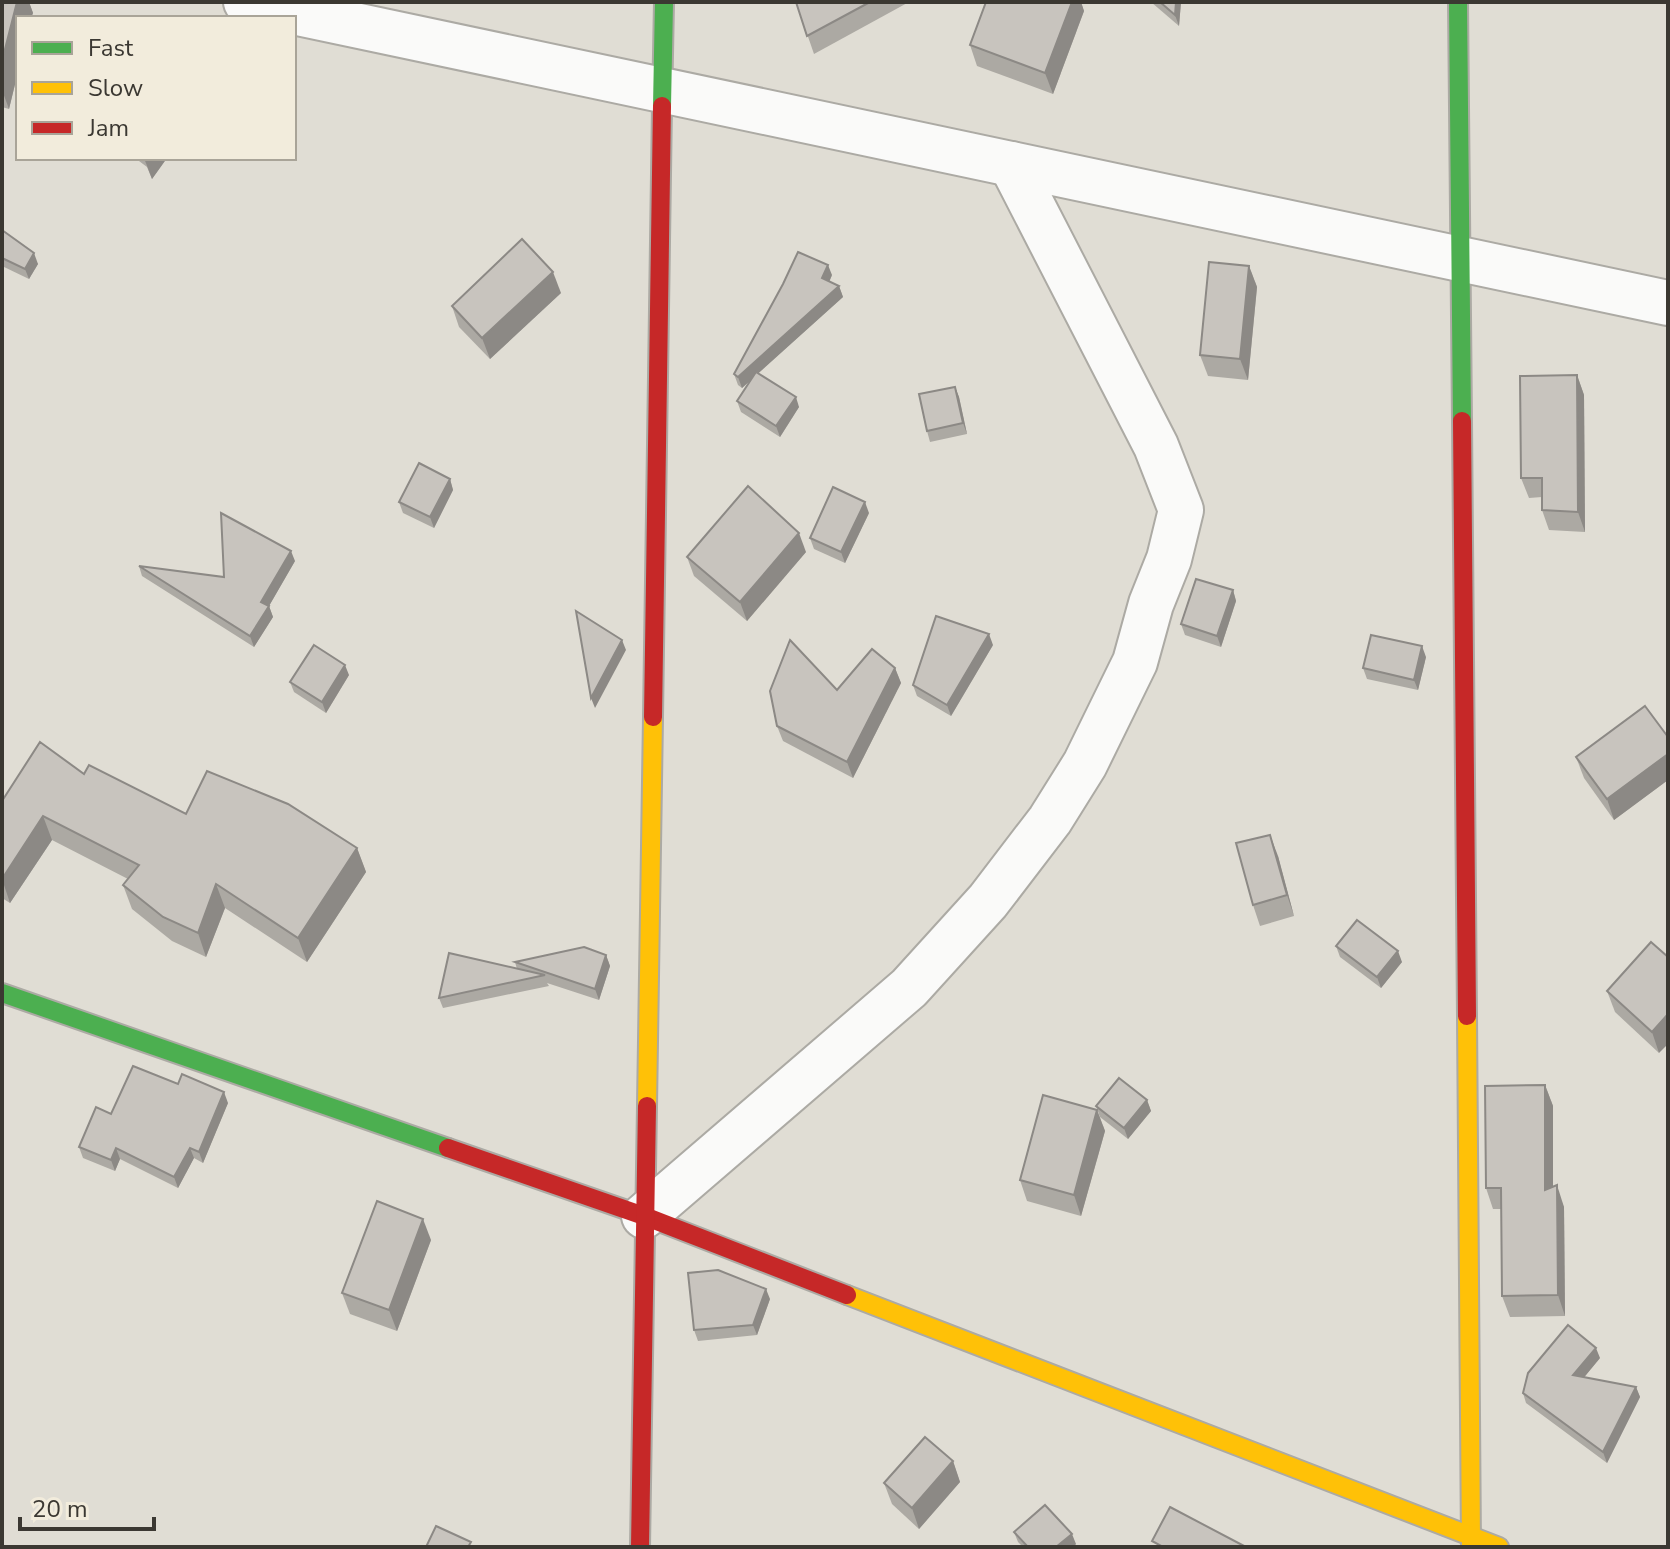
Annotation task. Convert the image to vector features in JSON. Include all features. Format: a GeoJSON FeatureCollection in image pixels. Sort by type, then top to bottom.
{"type":"FeatureCollection","features":[{"type":"Feature","properties":{"kind":"street"},"geometry":{"type":"LineString","coordinates":[[246,2],[1668,303]]}},
{"type":"Feature","properties":{"kind":"street"},"geometry":{"type":"LineString","coordinates":[[640,1547],[664,2]]}},
{"type":"Feature","properties":{"kind":"street"},"geometry":{"type":"LineString","coordinates":[[1458,2],[1471,1542]]}},
{"type":"Feature","properties":{"kind":"street"},"geometry":{"type":"LineString","coordinates":[[644,1216],[909,988],[988,901],[1050,820],[1085,764],[1135,662],[1151,604],[1169,559],[1181,510],[1156,446],[1011,164]]}},
{"type":"Feature","properties":{"kind":"street"},"geometry":{"type":"LineString","coordinates":[[2,993],[644,1216],[1471,1542],[1499,1547]]}},
{"type":"Feature","properties":{"kind":"building"},"geometry":{"type":"Polygon","coordinates":[[[2,2],[17,2],[2,61],[2,2]]]}},
{"type":"Feature","properties":{"kind":"building"},"geometry":{"type":"Polygon","coordinates":[[[796,2],[870,2],[807,36],[796,2]]]}},
{"type":"Feature","properties":{"kind":"building"},"geometry":{"type":"Polygon","coordinates":[[[986,2],[1072,2],[1045,73],[970,45],[986,2]]]}},
{"type":"Feature","properties":{"kind":"building"},"geometry":{"type":"Polygon","coordinates":[[[1160,2],[1176,2],[1175,15],[1160,2]]]}},
{"type":"Feature","properties":{"kind":"building"},"geometry":{"type":"Polygon","coordinates":[[[2,230],[34,253],[25,269],[2,258],[2,230]]]}},
{"type":"Feature","properties":{"kind":"building"},"geometry":{"type":"Polygon","coordinates":[[[522,239],[553,272],[482,338],[452,306],[522,239]]]}},
{"type":"Feature","properties":{"kind":"building"},"geometry":{"type":"Polygon","coordinates":[[[798,252],[828,265],[822,278],[839,286],[738,377],[734,374],[798,252]]]}},
{"type":"Feature","properties":{"kind":"building"},"geometry":{"type":"Polygon","coordinates":[[[1209,262],[1249,266],[1240,359],[1200,355],[1209,262]]]}},
{"type":"Feature","properties":{"kind":"building"},"geometry":{"type":"Polygon","coordinates":[[[756,372],[796,397],[776,426],[737,401],[756,372]]]}},
{"type":"Feature","properties":{"kind":"building"},"geometry":{"type":"Polygon","coordinates":[[[1577,375],[1578,512],[1542,510],[1542,478],[1521,478],[1520,376],[1577,375]]]}},
{"type":"Feature","properties":{"kind":"building"},"geometry":{"type":"Polygon","coordinates":[[[955,387],[963,423],[927,431],[919,394],[955,387]]]}},
{"type":"Feature","properties":{"kind":"building"},"geometry":{"type":"Polygon","coordinates":[[[419,463],[450,479],[430,517],[399,502],[419,463]]]}},
{"type":"Feature","properties":{"kind":"building"},"geometry":{"type":"Polygon","coordinates":[[[748,486],[799,533],[740,602],[687,557],[748,486]]]}},
{"type":"Feature","properties":{"kind":"building"},"geometry":{"type":"Polygon","coordinates":[[[833,487],[865,502],[841,552],[810,538],[833,487]]]}},
{"type":"Feature","properties":{"kind":"building"},"geometry":{"type":"Polygon","coordinates":[[[221,513],[291,551],[261,602],[269,606],[250,636],[139,566],[224,577],[221,513]]]}},
{"type":"Feature","properties":{"kind":"building"},"geometry":{"type":"Polygon","coordinates":[[[1196,579],[1233,590],[1217,636],[1181,624],[1196,579]]]}},
{"type":"Feature","properties":{"kind":"building"},"geometry":{"type":"Polygon","coordinates":[[[576,611],[622,640],[591,698],[576,611]]]}},
{"type":"Feature","properties":{"kind":"building"},"geometry":{"type":"Polygon","coordinates":[[[936,616],[989,634],[947,705],[913,685],[936,616]]]}},
{"type":"Feature","properties":{"kind":"building"},"geometry":{"type":"Polygon","coordinates":[[[1371,635],[1422,646],[1414,680],[1363,668],[1371,635]]]}},
{"type":"Feature","properties":{"kind":"building"},"geometry":{"type":"Polygon","coordinates":[[[790,640],[837,690],[872,649],[895,668],[847,762],[777,726],[770,691],[790,640]]]}},
{"type":"Feature","properties":{"kind":"building"},"geometry":{"type":"Polygon","coordinates":[[[314,645],[345,665],[322,702],[290,682],[314,645]]]}},
{"type":"Feature","properties":{"kind":"building"},"geometry":{"type":"Polygon","coordinates":[[[1645,706],[1668,737],[1668,754],[1607,799],[1576,757],[1645,706]]]}},
{"type":"Feature","properties":{"kind":"building"},"geometry":{"type":"Polygon","coordinates":[[[40,742],[84,774],[89,765],[186,814],[207,771],[288,804],[357,848],[298,938],[216,884],[198,933],[163,917],[123,885],[139,865],[43,816],[2,879],[2,801],[40,742]]]}},
{"type":"Feature","properties":{"kind":"building"},"geometry":{"type":"Polygon","coordinates":[[[1270,835],[1287,895],[1253,905],[1236,843],[1270,835]]]}},
{"type":"Feature","properties":{"kind":"building"},"geometry":{"type":"Polygon","coordinates":[[[1357,920],[1398,951],[1377,977],[1336,946],[1357,920]]]}},
{"type":"Feature","properties":{"kind":"building"},"geometry":{"type":"Polygon","coordinates":[[[1651,942],[1668,957],[1668,1014],[1652,1032],[1607,991],[1651,942]]]}},
{"type":"Feature","properties":{"kind":"building"},"geometry":{"type":"Polygon","coordinates":[[[584,947],[606,955],[595,989],[515,962],[584,947]]]}},
{"type":"Feature","properties":{"kind":"building"},"geometry":{"type":"Polygon","coordinates":[[[449,953],[545,975],[439,998],[449,953]]]}},
{"type":"Feature","properties":{"kind":"building"},"geometry":{"type":"Polygon","coordinates":[[[133,1066],[178,1084],[182,1074],[224,1092],[199,1152],[190,1148],[174,1177],[116,1148],[111,1160],[79,1147],[96,1107],[111,1114],[133,1066]]]}},
{"type":"Feature","properties":{"kind":"building"},"geometry":{"type":"Polygon","coordinates":[[[1119,1078],[1147,1100],[1124,1128],[1096,1106],[1119,1078]]]}},
{"type":"Feature","properties":{"kind":"building"},"geometry":{"type":"Polygon","coordinates":[[[1545,1085],[1545,1190],[1557,1185],[1558,1295],[1502,1296],[1501,1188],[1486,1188],[1485,1086],[1545,1085]]]}},
{"type":"Feature","properties":{"kind":"building"},"geometry":{"type":"Polygon","coordinates":[[[1043,1095],[1097,1110],[1074,1195],[1020,1180],[1043,1095]]]}},
{"type":"Feature","properties":{"kind":"building"},"geometry":{"type":"Polygon","coordinates":[[[377,1201],[423,1219],[389,1310],[342,1293],[377,1201]]]}},
{"type":"Feature","properties":{"kind":"building"},"geometry":{"type":"Polygon","coordinates":[[[718,1270],[766,1289],[753,1325],[694,1330],[688,1273],[718,1270]]]}},
{"type":"Feature","properties":{"kind":"building"},"geometry":{"type":"Polygon","coordinates":[[[1568,1325],[1596,1348],[1573,1375],[1636,1387],[1603,1452],[1523,1393],[1528,1373],[1568,1325]]]}},
{"type":"Feature","properties":{"kind":"building"},"geometry":{"type":"Polygon","coordinates":[[[925,1437],[953,1461],[912,1508],[884,1483],[925,1437]]]}},
{"type":"Feature","properties":{"kind":"building"},"geometry":{"type":"Polygon","coordinates":[[[1045,1505],[1072,1534],[1056,1547],[1028,1547],[1014,1532],[1045,1505]]]}},
{"type":"Feature","properties":{"kind":"building"},"geometry":{"type":"Polygon","coordinates":[[[1170,1507],[1246,1547],[1163,1547],[1152,1541],[1170,1507]]]}},
{"type":"Feature","properties":{"kind":"building"},"geometry":{"type":"Polygon","coordinates":[[[436,1526],[471,1542],[468,1547],[426,1547],[436,1526]]]}},
{"type":"Feature","properties":{"kind":"traffic: fast"},"geometry":{"type":"LineString","coordinates":[[662,106],[664,2]]}},
{"type":"Feature","properties":{"kind":"traffic: fast"},"geometry":{"type":"LineString","coordinates":[[1458,2],[1462,421]]}},
{"type":"Feature","properties":{"kind":"traffic: fast"},"geometry":{"type":"LineString","coordinates":[[2,993],[448,1148]]}},
{"type":"Feature","properties":{"kind":"traffic: slow"},"geometry":{"type":"LineString","coordinates":[[647,1106],[653,717]]}},
{"type":"Feature","properties":{"kind":"traffic: slow"},"geometry":{"type":"LineString","coordinates":[[1467,1016],[1471,1547]]}},
{"type":"Feature","properties":{"kind":"traffic: slow"},"geometry":{"type":"LineString","coordinates":[[847,1295],[1499,1547]]}},
{"type":"Feature","properties":{"kind":"traffic: jam"},"geometry":{"type":"LineString","coordinates":[[653,717],[662,106]]}},
{"type":"Feature","properties":{"kind":"traffic: jam"},"geometry":{"type":"LineString","coordinates":[[1462,421],[1467,1016]]}},
{"type":"Feature","properties":{"kind":"traffic: jam"},"geometry":{"type":"LineString","coordinates":[[640,1547],[647,1106]]}},
{"type":"Feature","properties":{"kind":"traffic: jam"},"geometry":{"type":"LineString","coordinates":[[448,1148],[644,1216],[847,1295]]}}]}
